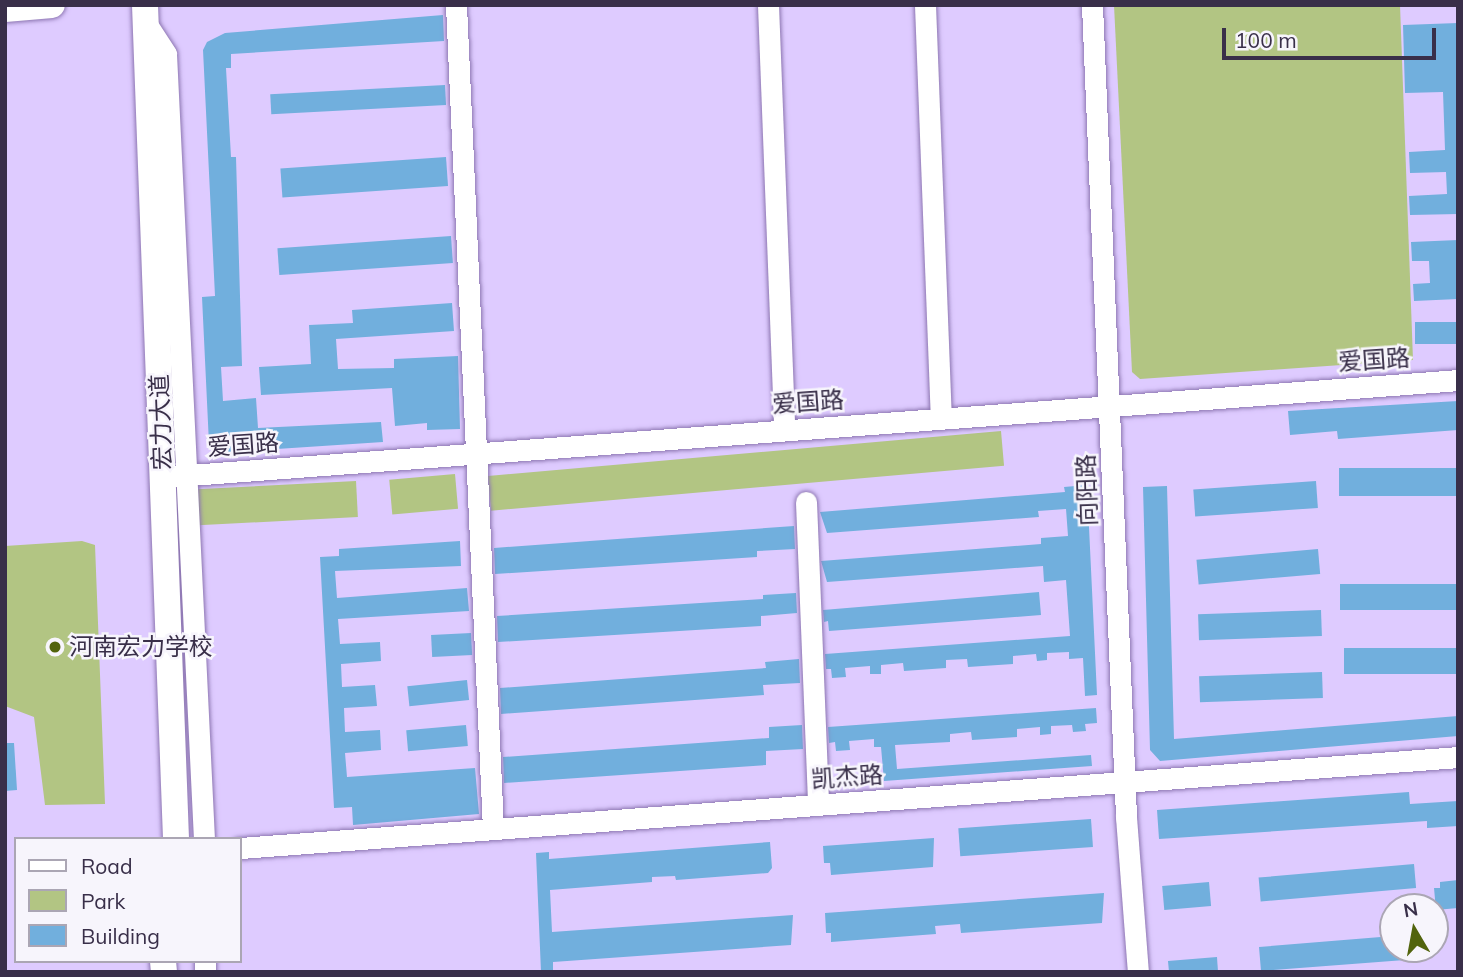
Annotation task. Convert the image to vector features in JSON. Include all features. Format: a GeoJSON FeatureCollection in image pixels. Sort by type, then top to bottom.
{"type":"FeatureCollection","features":[{"type":"Feature","properties":{"kind":"main road"},"geometry":{"type":"LineString","coordinates":[[5,9],[52,5]]}},
{"type":"Feature","properties":{"kind":"main road","name":"宏力大道"},"geometry":{"type":"LineString","coordinates":[[140,11],[176,476],[176,837]]}},
{"type":"Feature","properties":{"kind":"main road","name":"宏力大道"},"geometry":{"type":"LineString","coordinates":[[140,11],[159,837]]}},
{"type":"Feature","properties":{"kind":"street"},"geometry":{"type":"LineString","coordinates":[[456,5],[473,454],[493,829]]}},
{"type":"Feature","properties":{"kind":"street"},"geometry":{"type":"LineString","coordinates":[[768,5],[784,430]]}},
{"type":"Feature","properties":{"kind":"street"},"geometry":{"type":"LineString","coordinates":[[925,5],[941,419]]}},
{"type":"Feature","properties":{"kind":"street","name":"向阳路"},"geometry":{"type":"LineString","coordinates":[[1092,5],[1125,783],[1138,972]]}},
{"type":"Feature","properties":{"kind":"street","name":"爱国路"},"geometry":{"type":"LineString","coordinates":[[176,476],[1458,380]]}},
{"type":"Feature","properties":{"kind":"street"},"geometry":{"type":"LineString","coordinates":[[176,476],[204,837]]}},
{"type":"Feature","properties":{"kind":"street"},"geometry":{"type":"LineString","coordinates":[[806,502],[818,805]]}},
{"type":"Feature","properties":{"kind":"street","name":"凯杰路"},"geometry":{"type":"LineString","coordinates":[[242,848],[1458,758]]}},
{"type":"Feature","properties":{"kind":"green space"},"geometry":{"type":"Polygon","coordinates":[[[1114,5],[1400,5],[1413,360],[1140,379],[1132,372],[1114,5]]]}},
{"type":"Feature","properties":{"kind":"green space"},"geometry":{"type":"Polygon","coordinates":[[[1001,431],[1004,466],[491,511],[488,476],[1001,431]]]}},
{"type":"Feature","properties":{"kind":"green space"},"geometry":{"type":"Polygon","coordinates":[[[455,474],[458,509],[392,515],[389,480],[455,474]]]}},
{"type":"Feature","properties":{"kind":"green space"},"geometry":{"type":"Polygon","coordinates":[[[356,481],[358,517],[198,525],[196,489],[356,481]]]}},
{"type":"Feature","properties":{"kind":"green space"},"geometry":{"type":"Polygon","coordinates":[[[82,541],[95,545],[105,804],[45,805],[34,717],[5,706],[5,546],[82,541]]]}},
{"type":"Feature","properties":{"kind":"building"},"geometry":{"type":"Polygon","coordinates":[[[443,15],[444,41],[231,54],[231,68],[226,68],[231,157],[236,157],[242,366],[221,367],[223,401],[256,398],[258,428],[381,422],[383,442],[214,453],[209,444],[202,297],[215,296],[203,50],[207,42],[225,33],[443,15]]]}},
{"type":"Feature","properties":{"kind":"building"},"geometry":{"type":"Polygon","coordinates":[[[1458,23],[1458,214],[1410,215],[1409,196],[1447,194],[1446,172],[1410,173],[1409,152],[1445,150],[1443,92],[1405,93],[1403,25],[1458,23]]]}},
{"type":"Feature","properties":{"kind":"building"},"geometry":{"type":"Polygon","coordinates":[[[445,85],[446,105],[271,114],[270,94],[445,85]]]}},
{"type":"Feature","properties":{"kind":"building"},"geometry":{"type":"Polygon","coordinates":[[[446,157],[448,186],[282,198],[280,169],[446,157]]]}},
{"type":"Feature","properties":{"kind":"building"},"geometry":{"type":"Polygon","coordinates":[[[451,236],[453,263],[279,275],[277,248],[451,236]]]}},
{"type":"Feature","properties":{"kind":"building"},"geometry":{"type":"Polygon","coordinates":[[[1458,240],[1458,299],[1414,301],[1413,284],[1430,283],[1429,261],[1412,261],[1411,242],[1458,240]]]}},
{"type":"Feature","properties":{"kind":"building"},"geometry":{"type":"Polygon","coordinates":[[[452,303],[454,331],[336,339],[338,369],[394,368],[394,359],[458,356],[460,429],[427,430],[427,423],[395,426],[392,388],[261,395],[259,367],[311,364],[309,325],[353,323],[352,310],[452,303]]]}},
{"type":"Feature","properties":{"kind":"building"},"geometry":{"type":"Polygon","coordinates":[[[1415,322],[1458,322],[1458,344],[1415,344],[1415,322]]]}},
{"type":"Feature","properties":{"kind":"building"},"geometry":{"type":"Polygon","coordinates":[[[1458,401],[1458,430],[1338,439],[1337,431],[1290,435],[1288,411],[1458,401]]]}},
{"type":"Feature","properties":{"kind":"building"},"geometry":{"type":"Polygon","coordinates":[[[1339,468],[1458,468],[1458,496],[1339,496],[1339,468]]]}},
{"type":"Feature","properties":{"kind":"building"},"geometry":{"type":"Polygon","coordinates":[[[1316,481],[1318,508],[1195,517],[1193,490],[1316,481]]]}},
{"type":"Feature","properties":{"kind":"building"},"geometry":{"type":"Polygon","coordinates":[[[1087,485],[1097,695],[1085,696],[1083,658],[1069,659],[1069,652],[1047,653],[1047,660],[1037,661],[1036,654],[1013,656],[1013,664],[968,667],[967,659],[946,660],[946,668],[904,671],[903,663],[881,665],[881,674],[870,674],[870,666],[845,668],[846,677],[832,678],[831,669],[826,669],[825,654],[1070,636],[1066,580],[1044,582],[1043,566],[827,582],[821,561],[1041,544],[1041,538],[1068,536],[1066,509],[1038,511],[1039,517],[827,533],[820,512],[1065,492],[1064,487],[1087,485]]]}},
{"type":"Feature","properties":{"kind":"building"},"geometry":{"type":"Polygon","coordinates":[[[1167,486],[1174,739],[1458,716],[1458,736],[1160,761],[1150,750],[1143,487],[1167,486]]]}},
{"type":"Feature","properties":{"kind":"building"},"geometry":{"type":"Polygon","coordinates":[[[794,526],[795,549],[757,551],[757,557],[495,574],[494,548],[794,526]]]}},
{"type":"Feature","properties":{"kind":"building"},"geometry":{"type":"Polygon","coordinates":[[[460,541],[461,566],[335,571],[337,598],[467,588],[469,611],[338,619],[340,644],[380,642],[381,661],[341,664],[342,687],[375,685],[377,706],[344,708],[345,732],[380,730],[381,750],[345,753],[347,777],[475,768],[479,814],[353,825],[352,807],[334,808],[320,557],[339,556],[339,549],[460,541]]]}},
{"type":"Feature","properties":{"kind":"building"},"geometry":{"type":"Polygon","coordinates":[[[1318,549],[1320,574],[1199,585],[1196,560],[1318,549]]]}},
{"type":"Feature","properties":{"kind":"building"},"geometry":{"type":"Polygon","coordinates":[[[1340,584],[1458,584],[1458,610],[1340,610],[1340,584]]]}},
{"type":"Feature","properties":{"kind":"building"},"geometry":{"type":"Polygon","coordinates":[[[1039,592],[1041,615],[829,631],[828,621],[824,622],[823,610],[1039,592]]]}},
{"type":"Feature","properties":{"kind":"building"},"geometry":{"type":"Polygon","coordinates":[[[796,593],[797,613],[761,616],[761,626],[498,642],[497,616],[763,599],[763,595],[796,593]]]}},
{"type":"Feature","properties":{"kind":"building"},"geometry":{"type":"Polygon","coordinates":[[[1321,610],[1322,636],[1199,640],[1198,614],[1321,610]]]}},
{"type":"Feature","properties":{"kind":"building"},"geometry":{"type":"Polygon","coordinates":[[[471,633],[472,655],[432,657],[431,635],[471,633]]]}},
{"type":"Feature","properties":{"kind":"building"},"geometry":{"type":"Polygon","coordinates":[[[1344,648],[1458,648],[1458,674],[1344,674],[1344,648]]]}},
{"type":"Feature","properties":{"kind":"building"},"geometry":{"type":"Polygon","coordinates":[[[799,659],[800,683],[763,685],[764,695],[501,714],[500,688],[766,668],[765,662],[799,659]]]}},
{"type":"Feature","properties":{"kind":"building"},"geometry":{"type":"Polygon","coordinates":[[[1322,672],[1323,698],[1200,702],[1199,676],[1322,672]]]}},
{"type":"Feature","properties":{"kind":"building"},"geometry":{"type":"Polygon","coordinates":[[[467,680],[469,700],[409,706],[407,686],[467,680]]]}},
{"type":"Feature","properties":{"kind":"building"},"geometry":{"type":"Polygon","coordinates":[[[1096,708],[1097,723],[1085,724],[1086,731],[1073,732],[1072,725],[1051,726],[1051,734],[1040,735],[1040,727],[1017,729],[1017,737],[972,740],[971,732],[950,734],[950,742],[895,745],[897,769],[1091,755],[1092,766],[884,781],[881,747],[874,747],[874,739],[849,741],[850,750],[836,751],[835,742],[829,743],[828,727],[1096,708]]]}},
{"type":"Feature","properties":{"kind":"building"},"geometry":{"type":"Polygon","coordinates":[[[466,725],[468,746],[408,751],[406,730],[466,725]]]}},
{"type":"Feature","properties":{"kind":"building"},"geometry":{"type":"Polygon","coordinates":[[[802,725],[803,749],[766,751],[766,765],[504,783],[503,757],[769,738],[769,727],[802,725]]]}},
{"type":"Feature","properties":{"kind":"building"},"geometry":{"type":"Polygon","coordinates":[[[5,743],[14,743],[17,790],[5,791],[5,743]]]}},
{"type":"Feature","properties":{"kind":"building"},"geometry":{"type":"Polygon","coordinates":[[[1409,792],[1410,804],[1458,801],[1458,826],[1427,828],[1427,821],[1159,839],[1157,810],[1409,792]]]}},
{"type":"Feature","properties":{"kind":"building"},"geometry":{"type":"Polygon","coordinates":[[[1091,819],[1093,847],[960,856],[958,828],[1091,819]]]}},
{"type":"Feature","properties":{"kind":"building"},"geometry":{"type":"Polygon","coordinates":[[[934,838],[933,867],[831,875],[830,863],[824,863],[823,846],[934,838]]]}},
{"type":"Feature","properties":{"kind":"building"},"geometry":{"type":"Polygon","coordinates":[[[770,842],[772,868],[768,873],[676,880],[675,876],[652,877],[652,882],[550,890],[552,932],[793,915],[791,945],[553,962],[553,972],[541,972],[536,853],[549,852],[549,859],[770,842]]]}},
{"type":"Feature","properties":{"kind":"building"},"geometry":{"type":"Polygon","coordinates":[[[1414,864],[1416,888],[1261,902],[1259,878],[1414,864]]]}},
{"type":"Feature","properties":{"kind":"building"},"geometry":{"type":"Polygon","coordinates":[[[1458,880],[1458,908],[1449,909],[1449,893],[1434,893],[1434,888],[1440,888],[1440,882],[1458,880]]]}},
{"type":"Feature","properties":{"kind":"building"},"geometry":{"type":"Polygon","coordinates":[[[1209,882],[1211,906],[1164,910],[1162,886],[1209,882]]]}},
{"type":"Feature","properties":{"kind":"building"},"geometry":{"type":"Polygon","coordinates":[[[1104,893],[1102,923],[961,933],[960,924],[935,926],[936,934],[831,942],[831,933],[826,933],[825,913],[1104,893]]]}},
{"type":"Feature","properties":{"kind":"building"},"geometry":{"type":"Polygon","coordinates":[[[1379,937],[1379,962],[1261,971],[1259,947],[1379,937]]]}},
{"type":"Feature","properties":{"kind":"building"},"geometry":{"type":"Polygon","coordinates":[[[1217,957],[1218,972],[1169,972],[1168,961],[1217,957]]]}},
{"type":"Feature","properties":{"kind":"place","name":"河南宏力学校"},"geometry":{"type":"Point","coordinates":[55,647]}}]}
